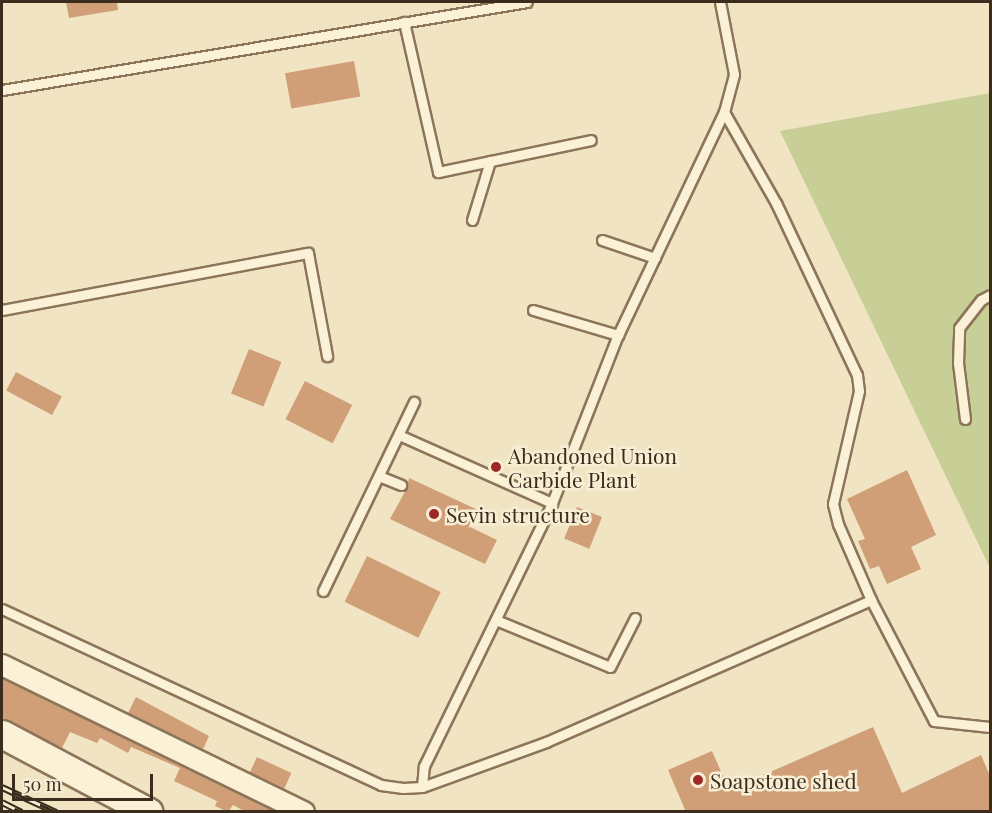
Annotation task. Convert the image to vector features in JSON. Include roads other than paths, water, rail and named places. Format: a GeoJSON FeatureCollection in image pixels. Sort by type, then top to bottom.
{"type":"FeatureCollection","features":[{"type":"Feature","properties":{"kind":"street"},"geometry":{"type":"LineString","coordinates":[[2,665],[304,812]]}},
{"type":"Feature","properties":{"kind":"street"},"geometry":{"type":"LineString","coordinates":[[2,734],[149,812]]}},
{"type":"Feature","properties":{"kind":"lane"},"geometry":{"type":"LineString","coordinates":[[2,90],[527,2]]}},
{"type":"Feature","properties":{"kind":"lane"},"geometry":{"type":"LineString","coordinates":[[422,787],[424,766],[552,503],[618,335],[724,112],[734,74],[720,2]]}},
{"type":"Feature","properties":{"kind":"lane"},"geometry":{"type":"LineString","coordinates":[[404,22],[438,172],[591,140]]}},
{"type":"Feature","properties":{"kind":"lane"},"geometry":{"type":"LineString","coordinates":[[724,112],[776,202],[857,375],[859,391],[833,504],[838,524],[871,600],[934,721],[990,727]]}},
{"type":"Feature","properties":{"kind":"lane"},"geometry":{"type":"LineString","coordinates":[[472,220],[490,161]]}},
{"type":"Feature","properties":{"kind":"lane"},"geometry":{"type":"LineString","coordinates":[[602,240],[655,258]]}},
{"type":"Feature","properties":{"kind":"lane"},"geometry":{"type":"LineString","coordinates":[[2,310],[308,253],[327,356]]}},
{"type":"Feature","properties":{"kind":"lane"},"geometry":{"type":"LineString","coordinates":[[965,418],[958,363],[959,328],[981,300],[990,295]]}},
{"type":"Feature","properties":{"kind":"lane"},"geometry":{"type":"LineString","coordinates":[[533,310],[618,335]]}},
{"type":"Feature","properties":{"kind":"lane"},"geometry":{"type":"LineString","coordinates":[[323,591],[414,402]]}},
{"type":"Feature","properties":{"kind":"lane"},"geometry":{"type":"LineString","coordinates":[[399,435],[552,503]]}},
{"type":"Feature","properties":{"kind":"lane"},"geometry":{"type":"LineString","coordinates":[[379,476],[401,485]]}},
{"type":"Feature","properties":{"kind":"lane"},"geometry":{"type":"LineString","coordinates":[[2,609],[381,785],[422,787],[546,742],[871,600]]}},
{"type":"Feature","properties":{"kind":"lane"},"geometry":{"type":"LineString","coordinates":[[496,620],[610,667],[634,618]]}},
{"type":"Feature","properties":{"kind":"railway"},"geometry":{"type":"LineString","coordinates":[[2,787],[56,812]]}},
{"type":"Feature","properties":{"kind":"railway"},"geometry":{"type":"LineString","coordinates":[[2,802],[22,812]]}},
{"type":"Feature","properties":{"kind":"place","name":"Abandoned Union Carbide Plant"},"geometry":{"type":"Point","coordinates":[496,467]}},
{"type":"Feature","properties":{"kind":"place","name":"Sevin structure"},"geometry":{"type":"Point","coordinates":[434,514]}},
{"type":"Feature","properties":{"kind":"place","name":"Soapstone shed"},"geometry":{"type":"Point","coordinates":[698,780]}}]}
